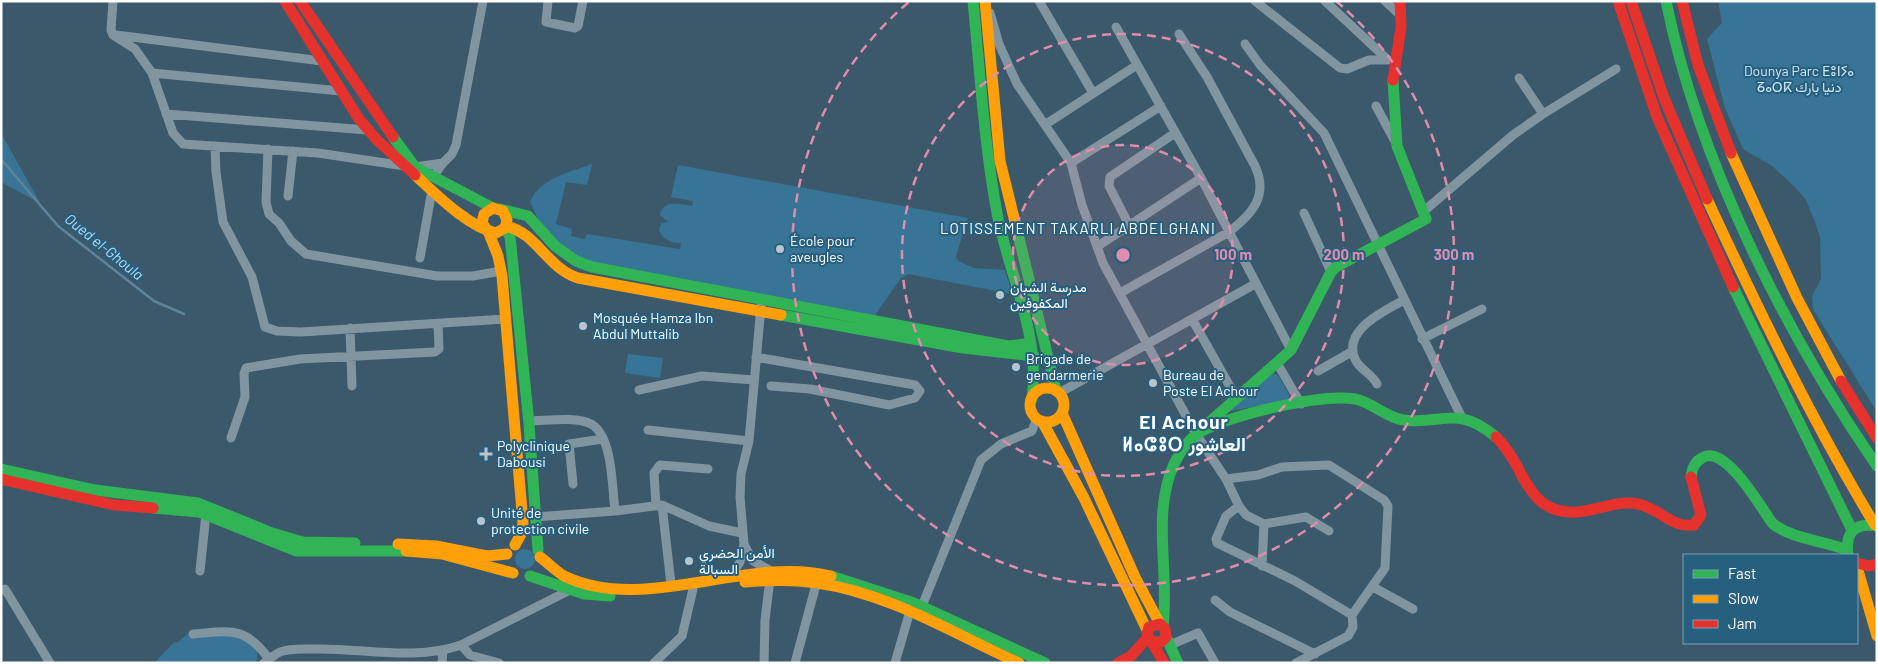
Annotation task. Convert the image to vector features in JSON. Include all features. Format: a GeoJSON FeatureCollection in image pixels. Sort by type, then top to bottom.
{"type":"FeatureCollection","features":[{"type":"Feature","properties":{"kind":"main road"},"geometry":{"type":"LineString","coordinates":[[284,1],[367,130],[410,166],[449,206],[488,231],[496,233],[505,227],[514,227],[527,234],[553,265],[570,275],[963,348],[1034,356]]}},
{"type":"Feature","properties":{"kind":"main road"},"geometry":{"type":"LineString","coordinates":[[300,1],[408,160],[410,166],[433,176],[506,215],[505,227],[510,236],[529,422],[539,554],[538,568],[530,576]]}},
{"type":"Feature","properties":{"kind":"main road"},"geometry":{"type":"LineString","coordinates":[[973,1],[983,115],[997,213],[1034,356],[1036,385],[1031,406],[1065,458],[1113,561],[1164,663]]}},
{"type":"Feature","properties":{"kind":"main road"},"geometry":{"type":"LineString","coordinates":[[986,1],[1000,160],[1058,392],[1063,400],[1062,413],[1135,577],[1165,633],[1178,663]]}},
{"type":"Feature","properties":{"kind":"main road"},"geometry":{"type":"LineString","coordinates":[[1150,637],[1161,642],[1165,633],[1168,583],[1162,501],[1174,464],[1196,434],[1291,350],[1331,272],[1342,263],[1424,222],[1426,218],[1397,146],[1390,62],[1401,27],[1400,1]]}},
{"type":"Feature","properties":{"kind":"main road"},"geometry":{"type":"LineString","coordinates":[[1196,434],[1240,417],[1301,404],[1353,398],[1365,401],[1397,419],[1462,418],[1481,426],[1499,439],[1512,458],[1529,491],[1542,503],[1555,510],[1579,513],[1631,503],[1649,507],[1678,524],[1689,526],[1698,522],[1701,515],[1690,479],[1692,469],[1699,459],[1704,456],[1718,456],[1730,465],[1769,519],[1782,532],[1790,537],[1824,542],[1848,553],[1850,533],[1676,161],[1632,52],[1618,1]]}},
{"type":"Feature","properties":{"kind":"main road"},"geometry":{"type":"LineString","coordinates":[[1631,1],[1648,58],[1670,114],[1759,309],[1851,486],[1876,526]]}},
{"type":"Feature","properties":{"kind":"main road"},"geometry":{"type":"LineString","coordinates":[[1666,1],[1690,95],[1730,198],[1798,341],[1837,408],[1877,466]]}},
{"type":"Feature","properties":{"kind":"main road"},"geometry":{"type":"LineString","coordinates":[[1682,1],[1690,37],[1708,95],[1751,201],[1821,347],[1877,438]]}},
{"type":"Feature","properties":{"kind":"main road"},"geometry":{"type":"LineString","coordinates":[[513,573],[507,564],[511,549],[521,534],[523,523],[501,271],[488,231],[482,223],[483,216],[487,211],[497,209],[528,216],[555,246],[576,261],[592,266],[1008,346],[1021,346],[1031,343]]}},
{"type":"Feature","properties":{"kind":"main road"},"geometry":{"type":"LineString","coordinates":[[1032,399],[1041,390],[1058,392]]}},
{"type":"Feature","properties":{"kind":"main road"},"geometry":{"type":"LineString","coordinates":[[1039,420],[1052,421],[1062,413]]}},
{"type":"Feature","properties":{"kind":"main road"},"geometry":{"type":"LineString","coordinates":[[1,469],[112,493],[198,503],[272,533],[303,542],[416,544],[487,556],[525,543],[539,554],[548,567],[587,586],[620,588],[810,571],[840,577],[922,606],[1020,654],[1045,663]]}},
{"type":"Feature","properties":{"kind":"main road"},"geometry":{"type":"LineString","coordinates":[[1,479],[114,505],[199,512],[296,550],[442,554],[513,573],[521,577],[530,576],[570,590],[611,596],[693,589],[769,575],[817,581],[865,593],[910,611],[1019,663]]}},
{"type":"Feature","properties":{"kind":"main road"},"geometry":{"type":"LineString","coordinates":[[1824,542],[1850,533],[1861,525],[1876,526]]}},
{"type":"Feature","properties":{"kind":"main road"},"geometry":{"type":"LineString","coordinates":[[1858,563],[1869,566],[1877,564]]}},
{"type":"Feature","properties":{"kind":"main road"},"geometry":{"type":"LineString","coordinates":[[1858,570],[1877,636]]}},
{"type":"Feature","properties":{"kind":"main road"},"geometry":{"type":"LineString","coordinates":[[1118,663],[1131,656],[1150,637],[1152,624],[1165,633]]}},
{"type":"Feature","properties":{"kind":"street"},"geometry":{"type":"LineString","coordinates":[[113,1],[111,30],[113,35],[134,49],[152,73],[166,114],[178,140],[183,144],[293,151],[410,166],[443,163]]}},
{"type":"Feature","properties":{"kind":"street"},"geometry":{"type":"LineString","coordinates":[[433,176],[452,154],[456,145],[482,1]]}},
{"type":"Feature","properties":{"kind":"street"},"geometry":{"type":"LineString","coordinates":[[548,1],[546,22],[575,28],[578,26],[583,1]]}},
{"type":"Feature","properties":{"kind":"street"},"geometry":{"type":"LineString","coordinates":[[986,1],[1000,44],[1014,77],[1072,163],[1082,205],[1103,263],[1196,434],[1226,479],[1239,506],[1246,515],[1264,524],[1306,517],[1329,531]]}},
{"type":"Feature","properties":{"kind":"street"},"geometry":{"type":"LineString","coordinates":[[1039,1],[1092,93]]}},
{"type":"Feature","properties":{"kind":"street"},"geometry":{"type":"LineString","coordinates":[[1256,1],[1340,68],[1347,69],[1369,60],[1390,62]]}},
{"type":"Feature","properties":{"kind":"street"},"geometry":{"type":"LineString","coordinates":[[1325,1],[1390,62]]}},
{"type":"Feature","properties":{"kind":"street"},"geometry":{"type":"LineString","coordinates":[[1385,1],[1400,14]]}},
{"type":"Feature","properties":{"kind":"street"},"geometry":{"type":"LineString","coordinates":[[1116,27],[1201,178],[1291,350]]}},
{"type":"Feature","properties":{"kind":"street"},"geometry":{"type":"LineString","coordinates":[[1120,293],[1229,232],[1255,206],[1261,191],[1261,179],[1207,77],[1180,34]]}},
{"type":"Feature","properties":{"kind":"street"},"geometry":{"type":"LineString","coordinates":[[113,35],[322,61]]}},
{"type":"Feature","properties":{"kind":"street"},"geometry":{"type":"LineString","coordinates":[[1245,44],[1260,65],[1324,133],[1422,339],[1462,418]]}},
{"type":"Feature","properties":{"kind":"street"},"geometry":{"type":"LineString","coordinates":[[1046,124],[1137,66]]}},
{"type":"Feature","properties":{"kind":"street"},"geometry":{"type":"LineString","coordinates":[[1424,211],[1513,135],[1616,69]]}},
{"type":"Feature","properties":{"kind":"street"},"geometry":{"type":"LineString","coordinates":[[152,73],[341,91]]}},
{"type":"Feature","properties":{"kind":"street"},"geometry":{"type":"LineString","coordinates":[[1520,78],[1543,114]]}},
{"type":"Feature","properties":{"kind":"street"},"geometry":{"type":"LineString","coordinates":[[1072,163],[1161,106]]}},
{"type":"Feature","properties":{"kind":"street"},"geometry":{"type":"LineString","coordinates":[[1376,106],[1397,146]]}},
{"type":"Feature","properties":{"kind":"street"},"geometry":{"type":"LineString","coordinates":[[166,114],[367,130]]}},
{"type":"Feature","properties":{"kind":"street"},"geometry":{"type":"LineString","coordinates":[[1129,225],[1109,186],[1110,177],[1175,134]]}},
{"type":"Feature","properties":{"kind":"street"},"geometry":{"type":"LineString","coordinates":[[215,146],[216,172],[223,222],[252,277],[265,327],[290,332],[505,319]]}},
{"type":"Feature","properties":{"kind":"street"},"geometry":{"type":"LineString","coordinates":[[268,149],[266,202],[269,214],[279,223],[291,241],[306,254],[437,276],[473,276],[501,271]]}},
{"type":"Feature","properties":{"kind":"street"},"geometry":{"type":"LineString","coordinates":[[288,196],[293,151]]}},
{"type":"Feature","properties":{"kind":"street"},"geometry":{"type":"LineString","coordinates":[[1098,246],[1201,178]]}},
{"type":"Feature","properties":{"kind":"street"},"geometry":{"type":"LineString","coordinates":[[420,258],[432,190]]}},
{"type":"Feature","properties":{"kind":"street"},"geometry":{"type":"LineString","coordinates":[[1304,213],[1331,272]]}},
{"type":"Feature","properties":{"kind":"street"},"geometry":{"type":"LineString","coordinates":[[1058,392],[1148,345],[1255,284]]}},
{"type":"Feature","properties":{"kind":"street"},"geometry":{"type":"LineString","coordinates":[[762,298],[749,442],[741,474],[742,534],[744,544],[752,560],[769,575],[764,663]]}},
{"type":"Feature","properties":{"kind":"street"},"geometry":{"type":"LineString","coordinates":[[1377,384],[1372,375],[1357,363],[1353,351],[1358,334],[1372,318],[1404,300]]}},
{"type":"Feature","properties":{"kind":"street"},"geometry":{"type":"LineString","coordinates":[[1422,339],[1482,309]]}},
{"type":"Feature","properties":{"kind":"street"},"geometry":{"type":"LineString","coordinates":[[1192,319],[1237,399]]}},
{"type":"Feature","properties":{"kind":"street"},"geometry":{"type":"LineString","coordinates":[[231,438],[244,403],[246,368],[300,360],[436,352],[439,349],[438,323]]}},
{"type":"Feature","properties":{"kind":"street"},"geometry":{"type":"LineString","coordinates":[[350,328],[352,386]]}},
{"type":"Feature","properties":{"kind":"street"},"geometry":{"type":"LineString","coordinates":[[1318,371],[1353,351]]}},
{"type":"Feature","properties":{"kind":"street"},"geometry":{"type":"LineString","coordinates":[[756,358],[915,385],[920,391],[915,398],[889,405],[810,389],[771,386]]}},
{"type":"Feature","properties":{"kind":"street"},"geometry":{"type":"LineString","coordinates":[[1277,363],[1301,404]]}},
{"type":"Feature","properties":{"kind":"street"},"geometry":{"type":"LineString","coordinates":[[639,390],[702,376],[754,380]]}},
{"type":"Feature","properties":{"kind":"street"},"geometry":{"type":"LineString","coordinates":[[529,422],[565,420],[589,423],[598,430],[608,450],[615,511]]}},
{"type":"Feature","properties":{"kind":"street"},"geometry":{"type":"LineString","coordinates":[[922,606],[981,460],[1001,444],[1032,431],[1039,420]]}},
{"type":"Feature","properties":{"kind":"street"},"geometry":{"type":"LineString","coordinates":[[648,430],[749,442]]}},
{"type":"Feature","properties":{"kind":"street"},"geometry":{"type":"LineString","coordinates":[[573,484],[568,444],[603,439]]}},
{"type":"Feature","properties":{"kind":"street"},"geometry":{"type":"LineString","coordinates":[[671,584],[654,473],[660,465],[708,469]]}},
{"type":"Feature","properties":{"kind":"street"},"geometry":{"type":"LineString","coordinates":[[1226,479],[1258,475],[1282,467],[1329,465],[1384,500],[1388,506],[1385,568],[1373,588],[1352,615],[1353,627],[1348,636],[1296,663]]}},
{"type":"Feature","properties":{"kind":"street"},"geometry":{"type":"LineString","coordinates":[[535,517],[659,506],[709,526],[742,534]]}},
{"type":"Feature","properties":{"kind":"street"},"geometry":{"type":"LineString","coordinates":[[1239,506],[1226,516],[1216,541],[1262,566],[1295,581],[1352,615]]}},
{"type":"Feature","properties":{"kind":"street"},"geometry":{"type":"LineString","coordinates":[[200,571],[206,514]]}},
{"type":"Feature","properties":{"kind":"street"},"geometry":{"type":"LineString","coordinates":[[1262,566],[1264,524]]}},
{"type":"Feature","properties":{"kind":"street"},"geometry":{"type":"LineString","coordinates":[[731,577],[738,567],[744,544]]}},
{"type":"Feature","properties":{"kind":"street"},"geometry":{"type":"LineString","coordinates":[[795,663],[817,581]]}},
{"type":"Feature","properties":{"kind":"street"},"geometry":{"type":"LineString","coordinates":[[1373,588],[1413,608]]}},
{"type":"Feature","properties":{"kind":"street"},"geometry":{"type":"LineString","coordinates":[[5,589],[50,663]]}},
{"type":"Feature","properties":{"kind":"street"},"geometry":{"type":"LineString","coordinates":[[654,663],[682,636],[693,589]]}},
{"type":"Feature","properties":{"kind":"street"},"geometry":{"type":"LineString","coordinates":[[193,634],[220,632],[245,634],[254,639],[266,661],[281,651],[300,649],[348,649],[413,653],[463,648],[570,590]]}},
{"type":"Feature","properties":{"kind":"street"},"geometry":{"type":"LineString","coordinates":[[1215,600],[1230,612],[1315,654]]}},
{"type":"Feature","properties":{"kind":"street"},"geometry":{"type":"LineString","coordinates":[[895,663],[910,611]]}},
{"type":"Feature","properties":{"kind":"street"},"geometry":{"type":"LineString","coordinates":[[1165,633],[1198,633],[1214,663]]}},
{"type":"Feature","properties":{"kind":"street"},"geometry":{"type":"LineString","coordinates":[[463,648],[464,663]]}},
{"type":"Feature","properties":{"kind":"street"},"geometry":{"type":"LineString","coordinates":[[463,648],[472,656],[499,663]]}},
{"type":"Feature","properties":{"kind":"street"},"geometry":{"type":"LineString","coordinates":[[442,663],[443,650]]}},
{"type":"Feature","properties":{"kind":"green space","name":"Dounya Parc ⴹⵓⵏⵢⴰ ⵒⴰⵔⴽ دنيا بارك"},"geometry":{"type":"Polygon","coordinates":[[[1718,1],[1877,1],[1877,412],[1813,309],[1812,296],[1821,279],[1820,237],[1806,200],[1772,166],[1743,149],[1725,108],[1707,39],[1722,23],[1718,1]]]}},
{"type":"Feature","properties":{"kind":"green space"},"geometry":{"type":"Polygon","coordinates":[[[1,133],[40,203],[1,182],[1,133]]]}},
{"type":"Feature","properties":{"kind":"green space","name":"École pour aveugles"},"geometry":{"type":"Polygon","coordinates":[[[592,164],[587,185],[566,182],[556,224],[572,229],[571,236],[585,239],[587,234],[680,249],[681,243],[667,240],[659,230],[661,223],[668,222],[660,215],[665,207],[673,204],[692,206],[693,201],[671,197],[678,165],[968,218],[956,256],[958,261],[974,268],[1005,270],[1012,294],[908,274],[901,278],[873,318],[598,266],[564,249],[539,221],[530,202],[541,187],[556,177],[592,164]]]}},
{"type":"Feature","properties":{"kind":"green space"},"geometry":{"type":"Polygon","coordinates":[[[628,354],[663,358],[660,378],[625,373],[628,354]]]}},
{"type":"Feature","properties":{"kind":"green space"},"geometry":{"type":"Polygon","coordinates":[[[1273,373],[1278,375],[1292,400],[1230,411],[1273,373]]]}},
{"type":"Feature","properties":{"kind":"green space"},"geometry":{"type":"Polygon","coordinates":[[[525,549],[532,552],[535,559],[532,566],[525,569],[518,566],[515,559],[518,552],[525,549]]]}},
{"type":"Feature","properties":{"kind":"green space"},"geometry":{"type":"Polygon","coordinates":[[[217,633],[238,637],[251,642],[257,652],[257,660],[254,663],[154,663],[174,642],[177,643],[187,634],[191,638],[217,633]]]}},
{"type":"Feature","properties":{"kind":"waterway","name":"Oued el-Ghoula"},"geometry":{"type":"LineString","coordinates":[[1,159],[58,226],[154,301],[184,314]]}},
{"type":"Feature","properties":{"kind":"traffic: fast"},"geometry":{"type":"LineString","coordinates":[[973,1],[993,187],[1002,236],[1028,328],[1034,375],[1032,399]]}},
{"type":"Feature","properties":{"kind":"traffic: fast"},"geometry":{"type":"LineString","coordinates":[[1666,1],[1680,61],[1700,122],[1723,183],[1749,243],[1778,302],[1810,360],[1877,466]]}},
{"type":"Feature","properties":{"kind":"traffic: fast"},"geometry":{"type":"LineString","coordinates":[[1205,426],[1291,350],[1331,272],[1336,267],[1426,219],[1397,146],[1393,80]]}},
{"type":"Feature","properties":{"kind":"traffic: fast"},"geometry":{"type":"LineString","coordinates":[[393,137],[415,167],[493,208]]}},
{"type":"Feature","properties":{"kind":"traffic: fast"},"geometry":{"type":"LineString","coordinates":[[500,209],[528,216],[555,246],[576,261],[592,267],[1008,346],[1031,343]]}},
{"type":"Feature","properties":{"kind":"traffic: fast"},"geometry":{"type":"LineString","coordinates":[[1016,226],[1056,390]]}},
{"type":"Feature","properties":{"kind":"traffic: fast"},"geometry":{"type":"LineString","coordinates":[[505,228],[510,236],[529,424],[538,550]]}},
{"type":"Feature","properties":{"kind":"traffic: fast"},"geometry":{"type":"LineString","coordinates":[[1733,287],[1852,530]]}},
{"type":"Feature","properties":{"kind":"traffic: fast"},"geometry":{"type":"LineString","coordinates":[[781,315],[963,348],[1034,356]]}},
{"type":"Feature","properties":{"kind":"traffic: fast"},"geometry":{"type":"LineString","coordinates":[[1163,626],[1165,606],[1162,524],[1167,483],[1181,452],[1197,434],[1210,427],[1250,413],[1320,399],[1340,398],[1355,399],[1367,403],[1390,416],[1403,420],[1460,418],[1471,421],[1496,437]]}},
{"type":"Feature","properties":{"kind":"traffic: fast"},"geometry":{"type":"LineString","coordinates":[[1691,477],[1694,466],[1702,458],[1711,456],[1721,460],[1742,479],[1773,524],[1799,537],[1847,550]]}},
{"type":"Feature","properties":{"kind":"traffic: fast"},"geometry":{"type":"LineString","coordinates":[[1,469],[95,490],[198,503],[272,533],[303,542],[355,543]]}},
{"type":"Feature","properties":{"kind":"traffic: fast"},"geometry":{"type":"LineString","coordinates":[[153,508],[199,512],[296,551],[406,551]]}},
{"type":"Feature","properties":{"kind":"traffic: fast"},"geometry":{"type":"LineString","coordinates":[[1848,554],[1848,541],[1853,531],[1862,526],[1877,526]]}},
{"type":"Feature","properties":{"kind":"traffic: fast"},"geometry":{"type":"LineString","coordinates":[[530,576],[584,594],[610,596]]}},
{"type":"Feature","properties":{"kind":"traffic: fast"},"geometry":{"type":"LineString","coordinates":[[831,576],[914,603],[1045,663]]}},
{"type":"Feature","properties":{"kind":"traffic: fast"},"geometry":{"type":"LineString","coordinates":[[1166,637],[1178,663]]}},
{"type":"Feature","properties":{"kind":"traffic: slow"},"geometry":{"type":"LineString","coordinates":[[985,1],[1000,161],[1016,226]]}},
{"type":"Feature","properties":{"kind":"traffic: slow"},"geometry":{"type":"LineString","coordinates":[[1731,153],[1797,298],[1841,381]]}},
{"type":"Feature","properties":{"kind":"traffic: slow"},"geometry":{"type":"LineString","coordinates":[[415,175],[463,217],[485,229],[496,233],[505,228],[507,220],[503,211],[493,208],[484,214],[482,223],[488,231]]}},
{"type":"Feature","properties":{"kind":"traffic: slow"},"geometry":{"type":"LineString","coordinates":[[1707,199],[1786,364],[1829,446],[1875,525]]}},
{"type":"Feature","properties":{"kind":"traffic: slow"},"geometry":{"type":"LineString","coordinates":[[506,226],[526,236],[549,259],[567,273],[578,278],[781,315]]}},
{"type":"Feature","properties":{"kind":"traffic: slow"},"geometry":{"type":"LineString","coordinates":[[488,231],[498,256],[502,276],[523,523],[521,534],[515,545]]}},
{"type":"Feature","properties":{"kind":"traffic: slow"},"geometry":{"type":"LineString","coordinates":[[1047,388],[1059,393],[1064,405],[1059,417],[1047,422],[1035,417],[1030,405],[1035,393],[1047,388]]}},
{"type":"Feature","properties":{"kind":"traffic: slow"},"geometry":{"type":"LineString","coordinates":[[1062,413],[1135,577],[1160,624]]}},
{"type":"Feature","properties":{"kind":"traffic: slow"},"geometry":{"type":"LineString","coordinates":[[1042,421],[1084,498],[1147,630]]}},
{"type":"Feature","properties":{"kind":"traffic: slow"},"geometry":{"type":"LineString","coordinates":[[398,544],[436,546],[487,556],[507,554]]}},
{"type":"Feature","properties":{"kind":"traffic: slow"},"geometry":{"type":"LineString","coordinates":[[406,551],[442,554],[513,573]]}},
{"type":"Feature","properties":{"kind":"traffic: slow"},"geometry":{"type":"LineString","coordinates":[[540,557],[564,576],[595,586],[628,590],[662,588],[765,573],[798,572],[831,576]]}},
{"type":"Feature","properties":{"kind":"traffic: slow"},"geometry":{"type":"LineString","coordinates":[[1858,570],[1877,636]]}},
{"type":"Feature","properties":{"kind":"traffic: slow"},"geometry":{"type":"LineString","coordinates":[[745,582],[781,580],[844,588],[921,616],[1019,663]]}},
{"type":"Feature","properties":{"kind":"traffic: jam"},"geometry":{"type":"LineString","coordinates":[[285,1],[359,119],[377,140],[415,175]]}},
{"type":"Feature","properties":{"kind":"traffic: jam"},"geometry":{"type":"LineString","coordinates":[[300,1],[393,137]]}},
{"type":"Feature","properties":{"kind":"traffic: jam"},"geometry":{"type":"LineString","coordinates":[[1393,80],[1401,27],[1400,1]]}},
{"type":"Feature","properties":{"kind":"traffic: jam"},"geometry":{"type":"LineString","coordinates":[[1618,1],[1657,117],[1733,287]]}},
{"type":"Feature","properties":{"kind":"traffic: jam"},"geometry":{"type":"LineString","coordinates":[[1631,1],[1664,98],[1707,199]]}},
{"type":"Feature","properties":{"kind":"traffic: jam"},"geometry":{"type":"LineString","coordinates":[[1682,1],[1698,65],[1731,153]]}},
{"type":"Feature","properties":{"kind":"traffic: jam"},"geometry":{"type":"LineString","coordinates":[[1841,381],[1877,438]]}},
{"type":"Feature","properties":{"kind":"traffic: jam"},"geometry":{"type":"LineString","coordinates":[[1496,437],[1506,448],[1528,486],[1537,497],[1547,506],[1560,511],[1578,512],[1630,503],[1645,506],[1679,524],[1694,525],[1701,515],[1691,477]]}},
{"type":"Feature","properties":{"kind":"traffic: jam"},"geometry":{"type":"LineString","coordinates":[[1,479],[114,505],[153,508]]}},
{"type":"Feature","properties":{"kind":"traffic: jam"},"geometry":{"type":"LineString","coordinates":[[1858,563],[1869,566],[1877,564]]}},
{"type":"Feature","properties":{"kind":"traffic: jam"},"geometry":{"type":"LineString","coordinates":[[1153,642],[1161,642],[1166,637],[1165,629],[1160,624],[1149,627],[1147,634],[1164,663]]}},
{"type":"Feature","properties":{"kind":"traffic: jam"},"geometry":{"type":"LineString","coordinates":[[1118,663],[1131,656],[1148,637]]}},
{"type":"Feature","properties":{"kind":"place","name":"École pour aveugles"},"geometry":{"type":"Point","coordinates":[780,249]}},
{"type":"Feature","properties":{"kind":"place","name":"مدرسة الشبان المكفوفين"},"geometry":{"type":"Point","coordinates":[1000,295]}},
{"type":"Feature","properties":{"kind":"place","name":"Mosquée Hamza Ibn Abdul Muttalib"},"geometry":{"type":"Point","coordinates":[583,326]}},
{"type":"Feature","properties":{"kind":"place","name":"Brigade de gendarmerie"},"geometry":{"type":"Point","coordinates":[1016,367]}},
{"type":"Feature","properties":{"kind":"place","name":"Bureau de Poste El Achour"},"geometry":{"type":"Point","coordinates":[1153,383]}},
{"type":"Feature","properties":{"kind":"place","name":"Polyclinique Dabousi"},"geometry":{"type":"Point","coordinates":[486,454]}},
{"type":"Feature","properties":{"kind":"place","name":"Unité de protection civile"},"geometry":{"type":"Point","coordinates":[481,521]}},
{"type":"Feature","properties":{"kind":"place","name":"الأمن الحضري السبالة"},"geometry":{"type":"Point","coordinates":[689,561]}},
{"type":"Feature","properties":{"kind":"district","name":"LOTISSEMENT TAKARLI ABDELGHANI"},"geometry":{"type":"Point","coordinates":[1078,229]}},
{"type":"Feature","properties":{"kind":"district","name":"El Achour ⵍⴰⵛⵓⵔ العاشور"},"geometry":{"type":"Point","coordinates":[1184,433]}}]}
